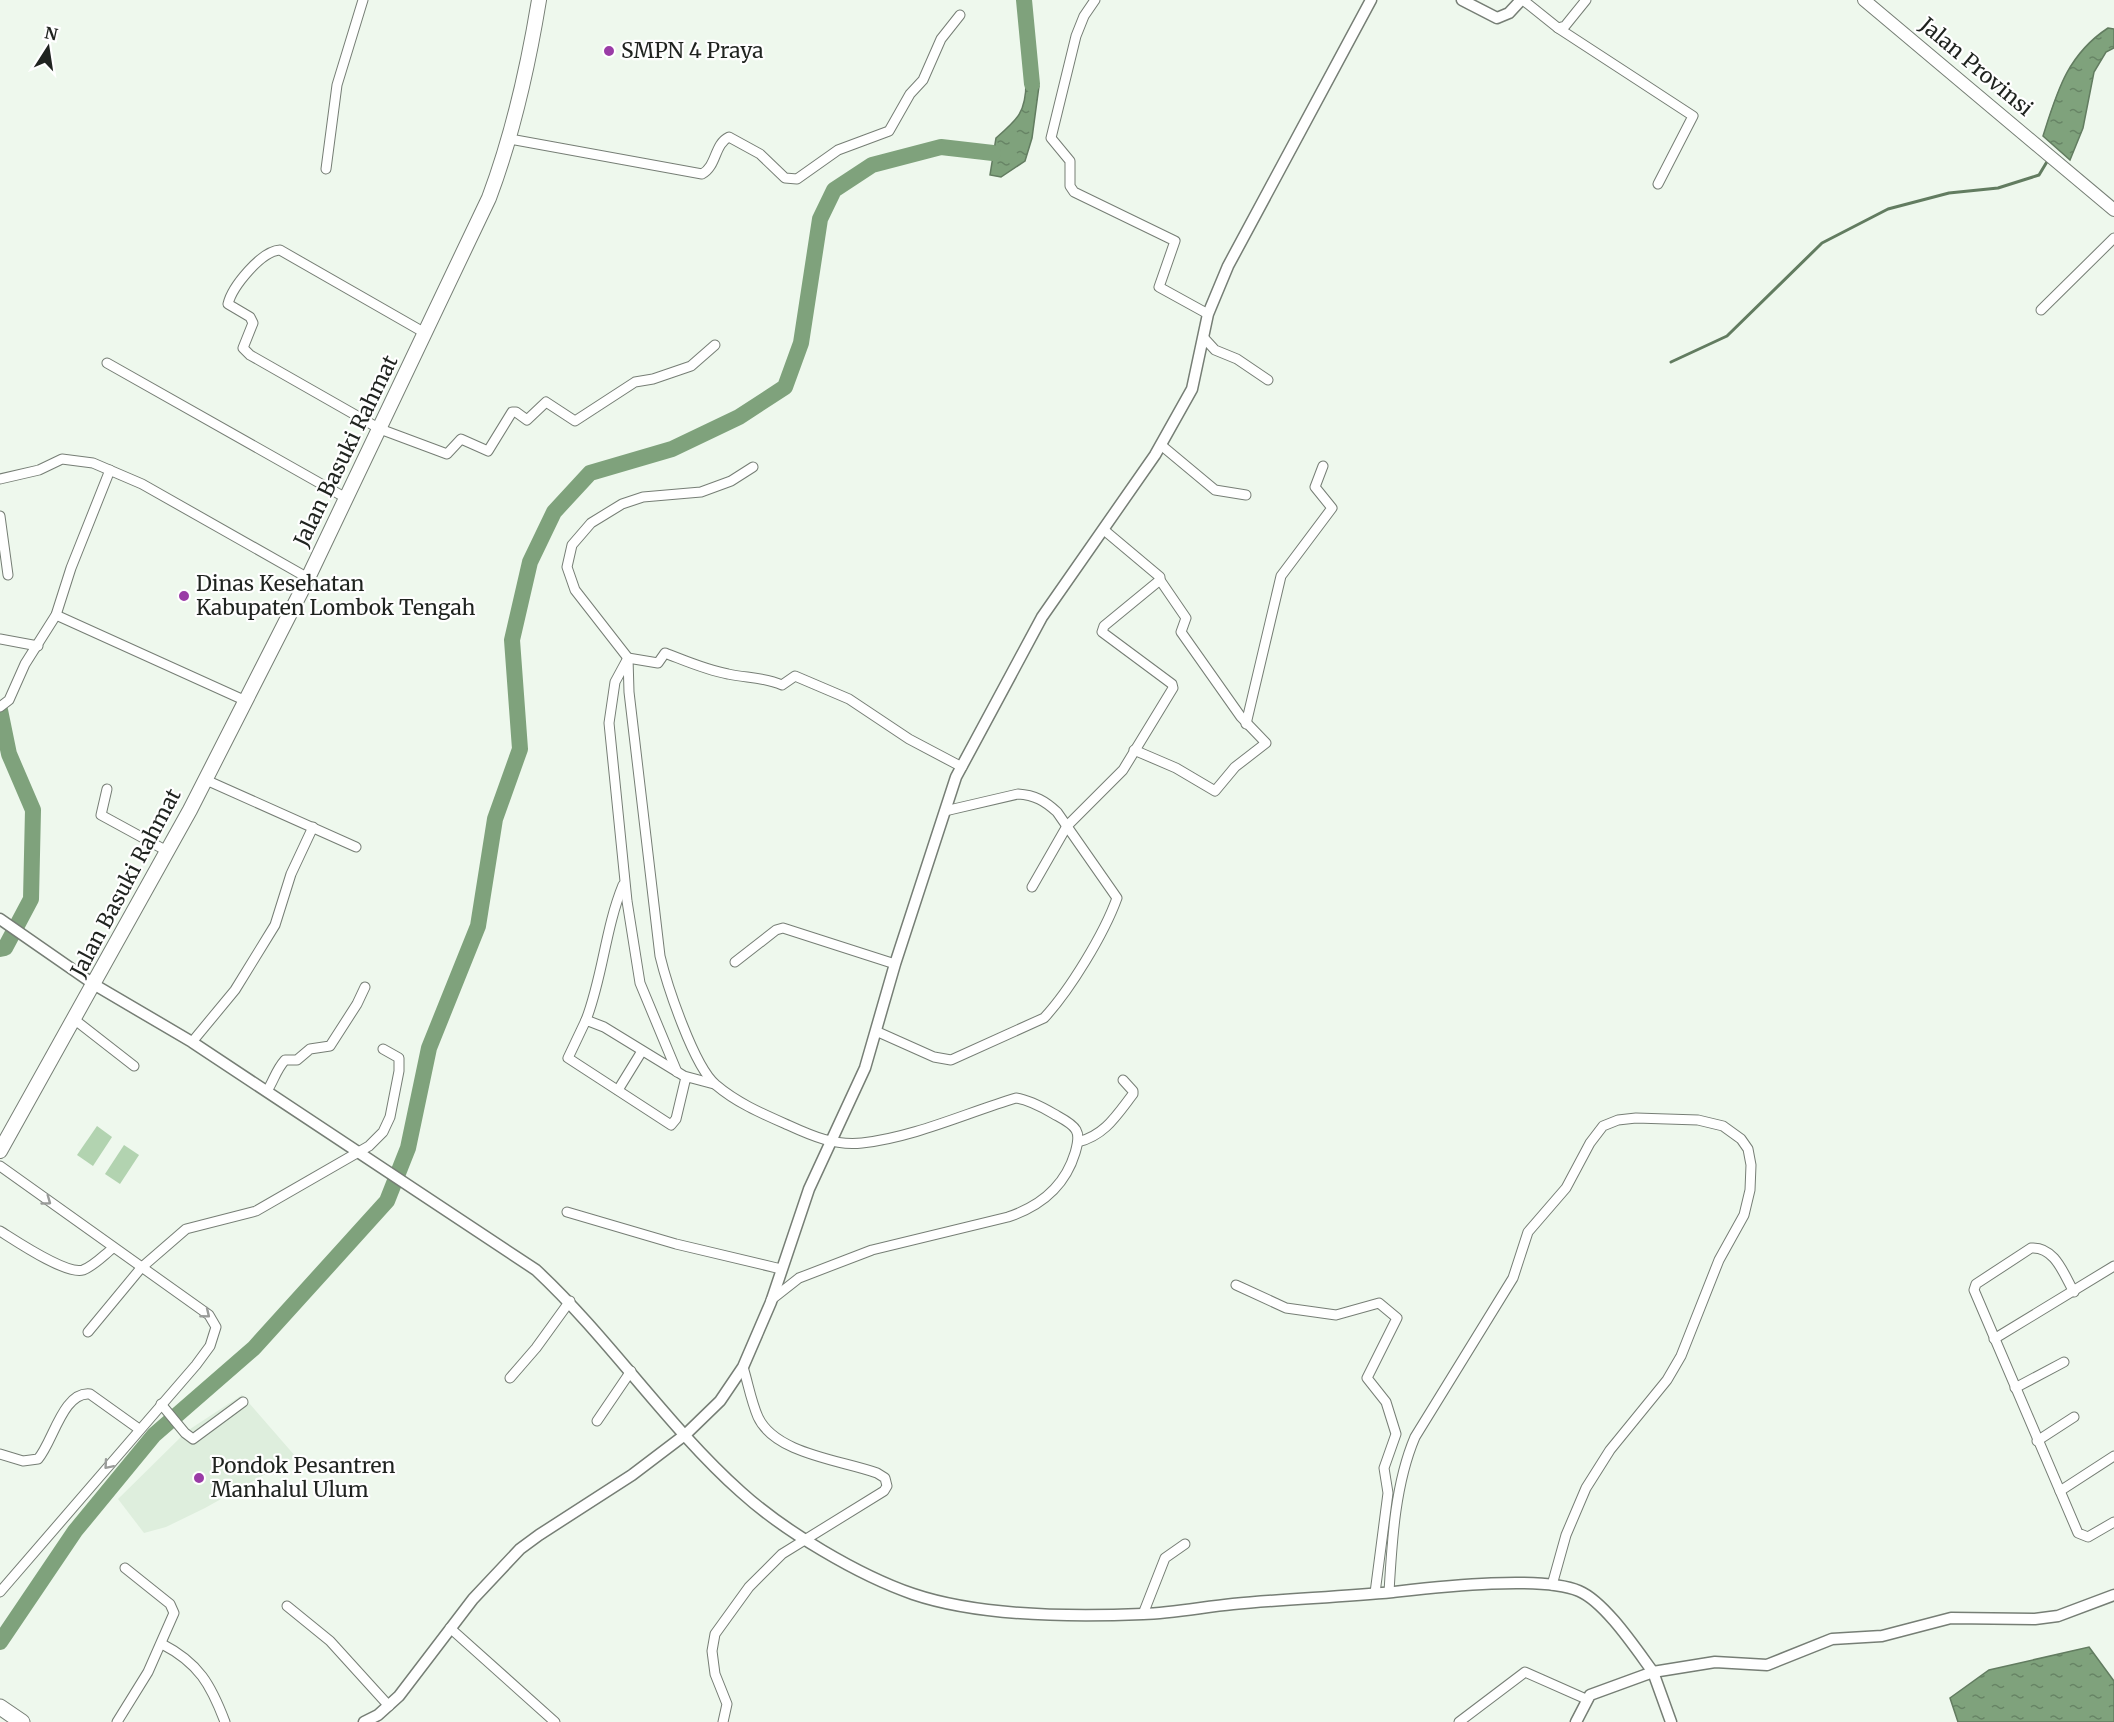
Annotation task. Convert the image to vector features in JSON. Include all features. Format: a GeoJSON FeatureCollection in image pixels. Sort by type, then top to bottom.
{"type":"FeatureCollection","features":[{"type":"Feature","properties":{"kind":"highway"},"geometry":{"type":"LineString","coordinates":[[0,1707],[22,1722]]}},
{"type":"Feature","properties":{"kind":"highway"},"geometry":{"type":"LineString","coordinates":[[0,1712],[15,1722]]}},
{"type":"Feature","properties":{"kind":"main road","name":"Jalan Basuki Rahmat"},"geometry":{"type":"LineString","coordinates":[[0,1152],[95,985],[206,780],[308,579],[489,198],[510,139],[532,45],[539,0]]}},
{"type":"Feature","properties":{"kind":"main road","name":"Jalan Provinsi"},"geometry":{"type":"LineString","coordinates":[[1864,0],[2114,210]]}},
{"type":"Feature","properties":{"kind":"street"},"geometry":{"type":"LineString","coordinates":[[326,169],[337,85],[363,0]]}},
{"type":"Feature","properties":{"kind":"street"},"geometry":{"type":"LineString","coordinates":[[1095,0],[1084,16],[1076,36],[1051,138],[1070,161],[1070,186],[1074,192],[1175,241],[1158,287],[1208,314]]}},
{"type":"Feature","properties":{"kind":"street"},"geometry":{"type":"LineString","coordinates":[[364,1722],[381,1718],[450,1628],[520,1549],[632,1475],[686,1434],[720,1401],[743,1367],[771,1300],[809,1189],[865,1068],[878,1032],[895,964],[945,811],[962,767],[1042,616],[1161,445],[1192,388],[1208,314],[1228,266],[1371,0]]}},
{"type":"Feature","properties":{"kind":"street"},"geometry":{"type":"LineString","coordinates":[[1462,0],[1497,18],[1509,13],[1522,0],[1558,28],[1693,116],[1658,184]]}},
{"type":"Feature","properties":{"kind":"street"},"geometry":{"type":"LineString","coordinates":[[1558,28],[1565,26],[1586,0]]}},
{"type":"Feature","properties":{"kind":"street"},"geometry":{"type":"LineString","coordinates":[[510,139],[702,174],[710,167],[721,142],[729,136],[760,154],[785,178],[797,179],[838,150],[889,131],[910,94],[923,80],[941,39],[960,15]]}},
{"type":"Feature","properties":{"kind":"street"},"geometry":{"type":"LineString","coordinates":[[2041,310],[2114,238]]}},
{"type":"Feature","properties":{"kind":"street"},"geometry":{"type":"LineString","coordinates":[[425,333],[280,250],[273,251],[243,276],[229,299],[228,306],[244,313],[253,323],[244,342],[246,352],[380,429],[447,454],[461,439],[487,451],[513,411],[527,420],[548,402],[575,421],[635,382],[656,378],[691,366],[715,345]]}},
{"type":"Feature","properties":{"kind":"street"},"geometry":{"type":"LineString","coordinates":[[1204,338],[1215,350],[1237,359],[1268,380]]}},
{"type":"Feature","properties":{"kind":"street"},"geometry":{"type":"LineString","coordinates":[[107,363],[346,498]]}},
{"type":"Feature","properties":{"kind":"street"},"geometry":{"type":"LineString","coordinates":[[1161,445],[1215,490],[1246,495]]}},
{"type":"Feature","properties":{"kind":"street"},"geometry":{"type":"LineString","coordinates":[[0,478],[39,470],[66,458],[86,461],[142,484],[308,579]]}},
{"type":"Feature","properties":{"kind":"street"},"geometry":{"type":"LineString","coordinates":[[1246,724],[1281,576],[1332,508],[1315,486],[1323,466]]}},
{"type":"Feature","properties":{"kind":"street"},"geometry":{"type":"LineString","coordinates":[[714,1084],[701,1065],[673,997],[660,956],[630,700],[628,658],[574,590],[567,567],[572,545],[591,523],[622,504],[643,497],[701,492],[731,481],[753,467]]}},
{"type":"Feature","properties":{"kind":"street"},"geometry":{"type":"LineString","coordinates":[[0,707],[6,704],[25,664],[56,615],[71,568],[110,470]]}},
{"type":"Feature","properties":{"kind":"street"},"geometry":{"type":"LineString","coordinates":[[0,516],[8,575]]}},
{"type":"Feature","properties":{"kind":"street"},"geometry":{"type":"LineString","coordinates":[[1104,530],[1159,574],[1160,580],[1186,618],[1181,632],[1246,724],[1266,743],[1235,766],[1215,791],[1176,768],[1134,750]]}},
{"type":"Feature","properties":{"kind":"street"},"geometry":{"type":"LineString","coordinates":[[1032,887],[1067,826],[1123,770],[1173,686],[1105,636],[1102,628],[1160,580]]}},
{"type":"Feature","properties":{"kind":"street"},"geometry":{"type":"LineString","coordinates":[[56,615],[246,701]]}},
{"type":"Feature","properties":{"kind":"street"},"geometry":{"type":"LineString","coordinates":[[0,639],[38,646]]}},
{"type":"Feature","properties":{"kind":"street"},"geometry":{"type":"LineString","coordinates":[[628,658],[658,663],[665,653],[707,669],[730,675],[769,679],[782,685],[795,676],[849,699],[909,739],[962,767]]}},
{"type":"Feature","properties":{"kind":"street"},"geometry":{"type":"LineString","coordinates":[[628,658],[615,682],[609,723],[625,882],[640,982],[676,1072]]}},
{"type":"Feature","properties":{"kind":"street"},"geometry":{"type":"LineString","coordinates":[[206,780],[356,847]]}},
{"type":"Feature","properties":{"kind":"street"},"geometry":{"type":"LineString","coordinates":[[107,789],[101,815],[167,852]]}},
{"type":"Feature","properties":{"kind":"street"},"geometry":{"type":"LineString","coordinates":[[878,1032],[934,1057],[951,1060],[1044,1018],[1056,1006],[1109,920],[1117,898],[1067,826],[1044,800],[1018,794],[945,811]]}},
{"type":"Feature","properties":{"kind":"street"},"geometry":{"type":"LineString","coordinates":[[192,1042],[235,990],[275,925],[291,874],[313,827]]}},
{"type":"Feature","properties":{"kind":"street"},"geometry":{"type":"LineString","coordinates":[[625,882],[612,914],[597,989],[568,1059],[673,1125],[686,1077]]}},
{"type":"Feature","properties":{"kind":"street"},"geometry":{"type":"LineString","coordinates":[[0,919],[95,985],[192,1042],[536,1270],[570,1301],[686,1434],[740,1491],[804,1538],[889,1585],[941,1602],[986,1609],[1065,1614],[1143,1614],[1436,1587],[1552,1585],[1589,1596],[1631,1642],[1653,1672],[1671,1722]]}},
{"type":"Feature","properties":{"kind":"street"},"geometry":{"type":"LineString","coordinates":[[735,962],[776,930],[783,928],[895,964]]}},
{"type":"Feature","properties":{"kind":"street"},"geometry":{"type":"LineString","coordinates":[[267,1091],[274,1080],[275,1071],[285,1060],[298,1060],[310,1049],[330,1046],[365,987]]}},
{"type":"Feature","properties":{"kind":"street"},"geometry":{"type":"LineString","coordinates":[[75,1020],[134,1066]]}},
{"type":"Feature","properties":{"kind":"street"},"geometry":{"type":"LineString","coordinates":[[586,1020],[604,1027],[686,1077],[714,1084],[760,1113],[832,1142],[874,1141],[1016,1098],[1038,1105],[1076,1129],[1078,1142],[1072,1161],[1059,1186],[1025,1210],[953,1231],[872,1250],[799,1278],[771,1300]]}},
{"type":"Feature","properties":{"kind":"street"},"geometry":{"type":"LineString","coordinates":[[88,1332],[141,1268],[186,1229],[256,1211],[360,1153],[383,1132],[393,1110],[400,1061],[383,1048]]}},
{"type":"Feature","properties":{"kind":"street"},"geometry":{"type":"LineString","coordinates":[[618,1090],[642,1051]]}},
{"type":"Feature","properties":{"kind":"street"},"geometry":{"type":"LineString","coordinates":[[1078,1142],[1106,1130],[1133,1094],[1123,1080]]}},
{"type":"Feature","properties":{"kind":"street"},"geometry":{"type":"LineString","coordinates":[[1389,1592],[1395,1520],[1408,1457],[1415,1437],[1513,1278],[1528,1232],[1566,1188],[1590,1143],[1603,1126],[1618,1120],[1645,1117],[1698,1120],[1723,1126],[1741,1139],[1750,1157],[1750,1190],[1744,1215],[1719,1260],[1680,1356],[1666,1380],[1610,1450],[1586,1488],[1566,1535],[1552,1585]]}},
{"type":"Feature","properties":{"kind":"street"},"geometry":{"type":"LineString","coordinates":[[0,1166],[209,1315],[216,1327],[210,1346],[2,1586]]}},
{"type":"Feature","properties":{"kind":"street"},"geometry":{"type":"LineString","coordinates":[[567,1212],[676,1244],[781,1269]]}},
{"type":"Feature","properties":{"kind":"street"},"geometry":{"type":"LineString","coordinates":[[0,1231],[37,1255],[71,1270],[86,1269],[113,1248]]}},
{"type":"Feature","properties":{"kind":"street"},"geometry":{"type":"LineString","coordinates":[[2074,1292],[2052,1254],[2044,1248],[2031,1248],[1974,1287],[1975,1297],[2078,1533],[2082,1537],[2088,1537],[2114,1522]]}},
{"type":"Feature","properties":{"kind":"street"},"geometry":{"type":"LineString","coordinates":[[1994,1339],[2114,1266]]}},
{"type":"Feature","properties":{"kind":"street"},"geometry":{"type":"LineString","coordinates":[[1236,1285],[1286,1308],[1335,1315],[1379,1303],[1397,1318],[1367,1378],[1386,1402],[1396,1434],[1384,1468],[1388,1493],[1375,1593]]}},
{"type":"Feature","properties":{"kind":"street"},"geometry":{"type":"LineString","coordinates":[[510,1378],[531,1355],[570,1301]]}},
{"type":"Feature","properties":{"kind":"street"},"geometry":{"type":"LineString","coordinates":[[2014,1388],[2064,1362]]}},
{"type":"Feature","properties":{"kind":"street"},"geometry":{"type":"LineString","coordinates":[[723,1722],[727,1704],[715,1674],[712,1639],[764,1570],[804,1538],[884,1491],[886,1480],[877,1473],[790,1446],[774,1438],[757,1416],[743,1367]]}},
{"type":"Feature","properties":{"kind":"street"},"geometry":{"type":"LineString","coordinates":[[597,1421],[631,1371]]}},
{"type":"Feature","properties":{"kind":"street"},"geometry":{"type":"LineString","coordinates":[[0,1454],[23,1461],[38,1458],[70,1404],[77,1396],[84,1394],[90,1394],[139,1430]]}},
{"type":"Feature","properties":{"kind":"street"},"geometry":{"type":"LineString","coordinates":[[161,1404],[188,1437],[198,1437],[243,1402]]}},
{"type":"Feature","properties":{"kind":"street"},"geometry":{"type":"LineString","coordinates":[[2037,1441],[2074,1417]]}},
{"type":"Feature","properties":{"kind":"street"},"geometry":{"type":"LineString","coordinates":[[2060,1491],[2114,1456]]}},
{"type":"Feature","properties":{"kind":"street"},"geometry":{"type":"LineString","coordinates":[[1143,1614],[1165,1558],[1185,1544]]}},
{"type":"Feature","properties":{"kind":"street"},"geometry":{"type":"LineString","coordinates":[[117,1722],[162,1644],[174,1610],[125,1568]]}},
{"type":"Feature","properties":{"kind":"street"},"geometry":{"type":"LineString","coordinates":[[1576,1722],[1586,1700],[1596,1692],[1653,1672],[1715,1662],[1767,1665],[1832,1639],[1882,1636],[1951,1618],[2047,1618],[2071,1613],[2114,1595]]}},
{"type":"Feature","properties":{"kind":"street"},"geometry":{"type":"LineString","coordinates":[[287,1606],[330,1641],[389,1706]]}},
{"type":"Feature","properties":{"kind":"street"},"geometry":{"type":"LineString","coordinates":[[450,1628],[555,1722]]}},
{"type":"Feature","properties":{"kind":"street"},"geometry":{"type":"LineString","coordinates":[[162,1644],[181,1655],[205,1678],[215,1694],[225,1722]]}},
{"type":"Feature","properties":{"kind":"street"},"geometry":{"type":"LineString","coordinates":[[1459,1722],[1525,1672],[1586,1700]]}},
{"type":"Feature","properties":{"kind":"shaded area"},"geometry":{"type":"Polygon","coordinates":[[[97,1126],[112,1137],[93,1166],[77,1155],[97,1126]]]}},
{"type":"Feature","properties":{"kind":"shaded area"},"geometry":{"type":"Polygon","coordinates":[[[124,1145],[139,1155],[120,1184],[105,1174],[124,1145]]]}},
{"type":"Feature","properties":{"kind":"shaded area","name":"Pondok Pesantren Manhalul Ulum"},"geometry":{"type":"Polygon","coordinates":[[[242,1395],[296,1457],[205,1508],[166,1527],[144,1533],[118,1499],[187,1431],[242,1395]]]}},
{"type":"Feature","properties":{"kind":"water"},"geometry":{"type":"Polygon","coordinates":[[[2108,28],[2114,29],[2114,48],[2106,52],[2094,72],[2083,128],[2070,160],[2043,136],[2053,104],[2073,62],[2094,39],[2108,28]]]}},
{"type":"Feature","properties":{"kind":"water"},"geometry":{"type":"Polygon","coordinates":[[[1026,82],[1039,86],[1032,138],[1025,161],[1001,177],[990,175],[996,138],[1019,114],[1026,92],[1026,82]]]}},
{"type":"Feature","properties":{"kind":"water"},"geometry":{"type":"Polygon","coordinates":[[[2089,1647],[2114,1681],[2114,1722],[1958,1722],[1950,1698],[1989,1670],[2089,1647]]]}},
{"type":"Feature","properties":{"kind":"waterway"},"geometry":{"type":"LineString","coordinates":[[1024,0],[1032,84]]}},
{"type":"Feature","properties":{"kind":"waterway"},"geometry":{"type":"LineString","coordinates":[[0,1642],[75,1531],[154,1435],[254,1348],[387,1201],[408,1148],[429,1048],[478,926],[495,819],[520,749],[512,640],[530,562],[554,512],[590,473],[672,449],[739,417],[785,387],[801,343],[820,219],[834,190],[872,165],[941,147],[993,153]]}},
{"type":"Feature","properties":{"kind":"waterway"},"geometry":{"type":"LineString","coordinates":[[1671,362],[1727,336],[1822,243],[1888,209],[1949,193],[1998,188],[2039,175],[2048,160]]}},
{"type":"Feature","properties":{"kind":"waterway"},"geometry":{"type":"LineString","coordinates":[[0,710],[9,754],[33,810],[31,899],[5,948],[0,949]]}},
{"type":"Feature","properties":{"kind":"place","name":"SMPN 4 Praya"},"geometry":{"type":"Point","coordinates":[609,51]}},
{"type":"Feature","properties":{"kind":"place","name":"Dinas Kesehatan Kabupaten Lombok Tengah"},"geometry":{"type":"Point","coordinates":[184,596]}},
{"type":"Feature","properties":{"kind":"place","name":"Pondok Pesantren Manhalul Ulum"},"geometry":{"type":"Point","coordinates":[199,1478]}}]}
